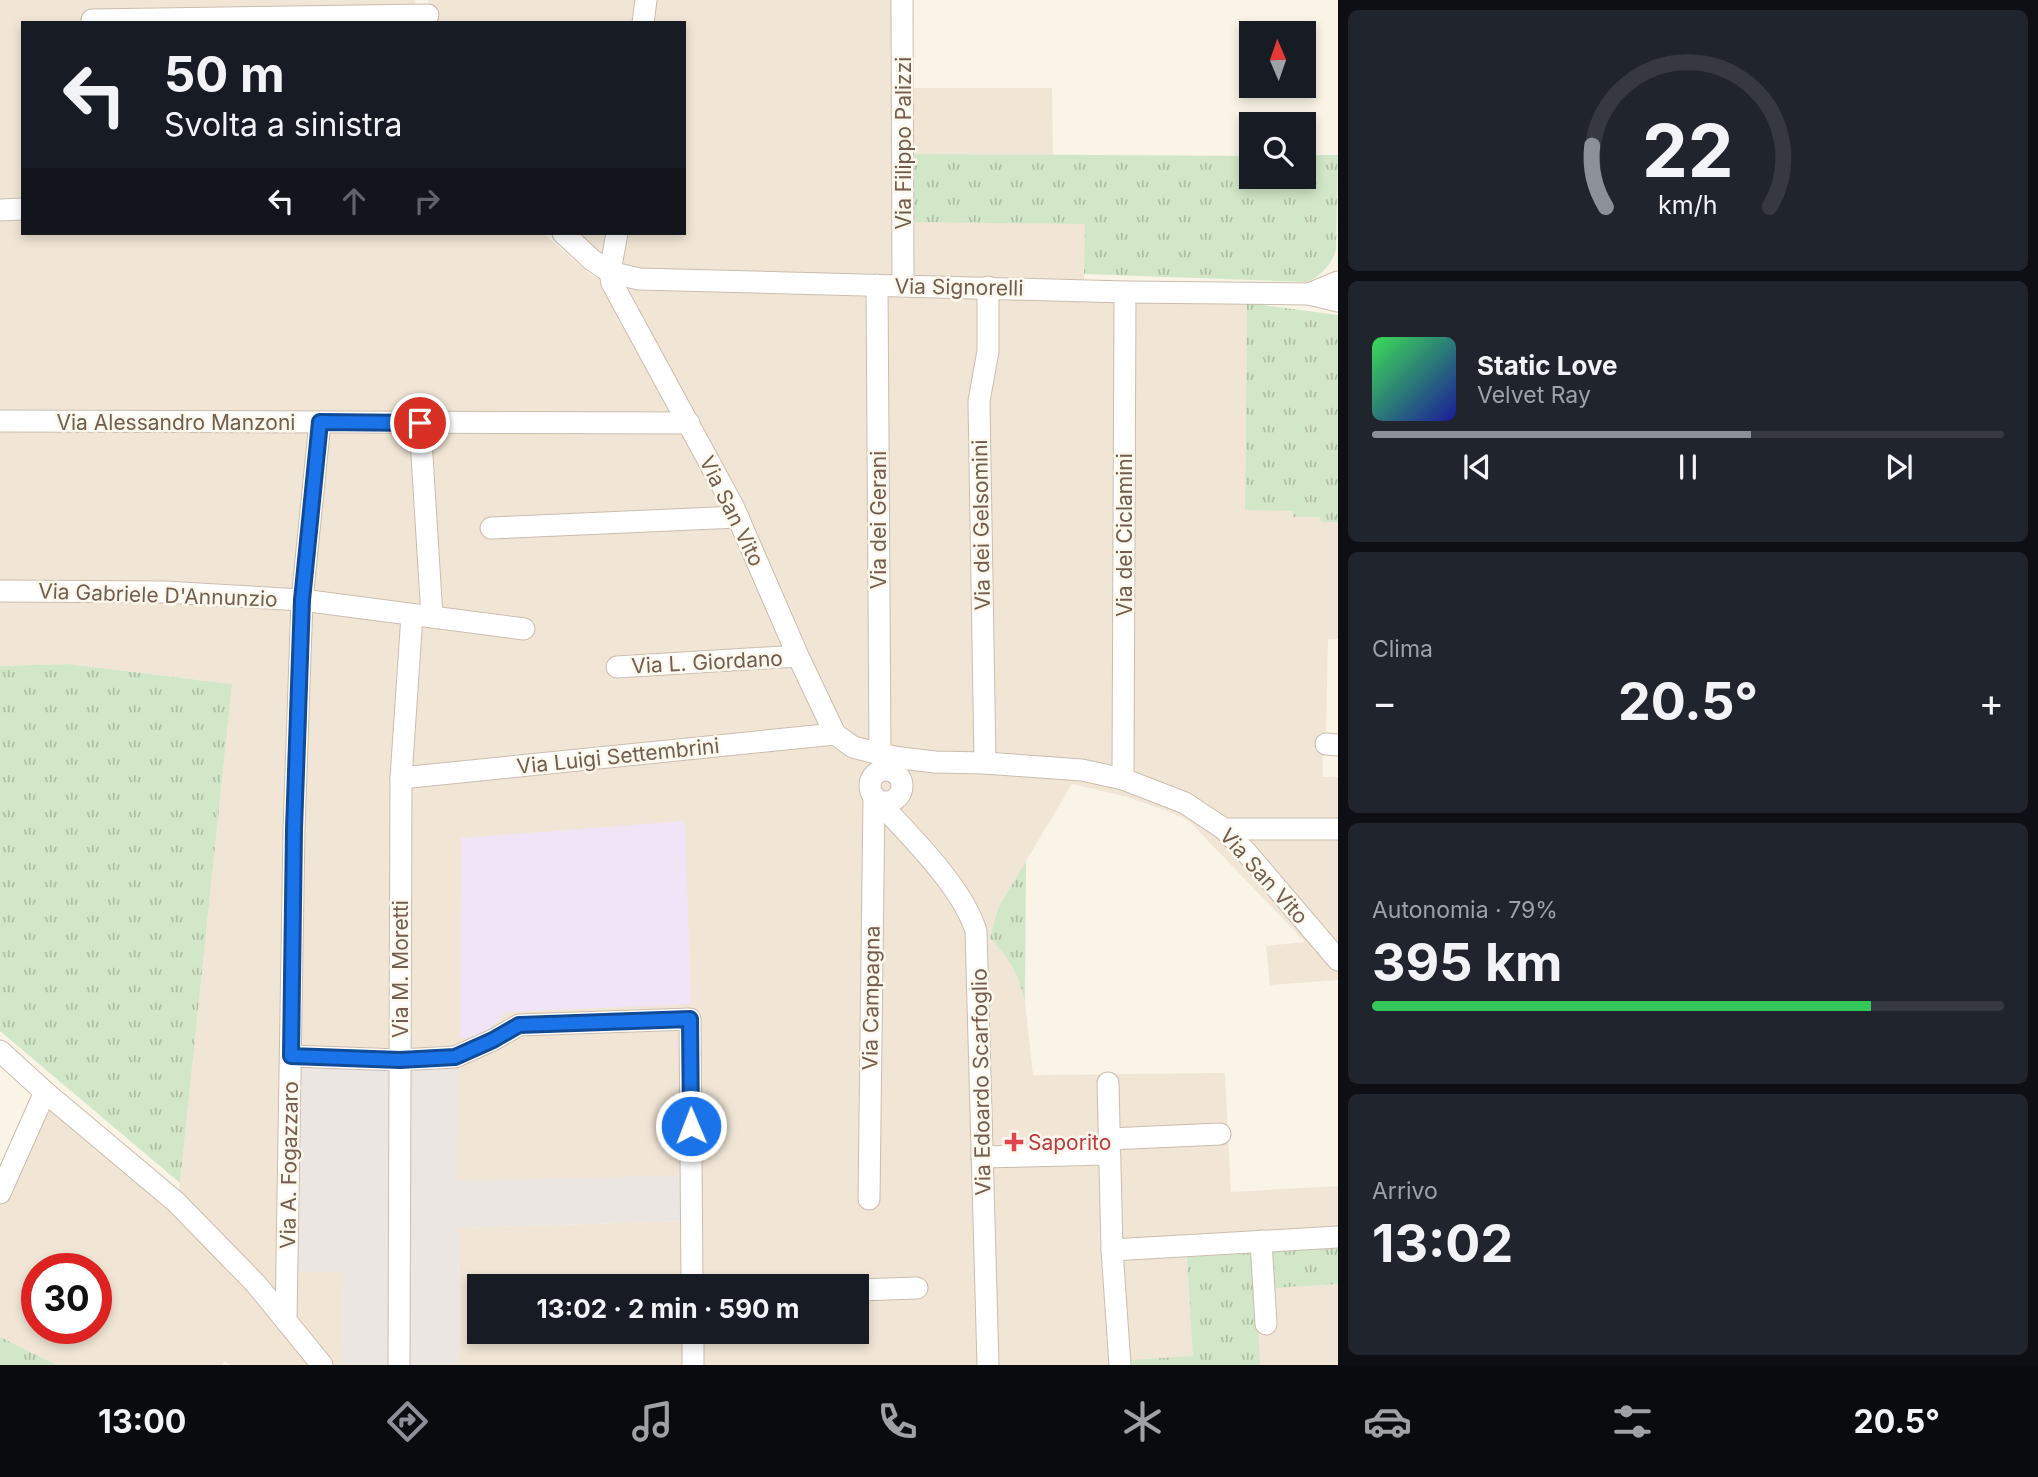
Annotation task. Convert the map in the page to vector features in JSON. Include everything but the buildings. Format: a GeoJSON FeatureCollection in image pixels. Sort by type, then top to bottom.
{"type":"FeatureCollection","features":[{"type":"Feature","properties":{"kind":"street"},"geometry":{"type":"LineString","coordinates":[[643,21],[646,0]]}},
{"type":"Feature","properties":{"kind":"street","name":"Via Filippo Palizzi"},"geometry":{"type":"LineString","coordinates":[[902,0],[902,285]]}},
{"type":"Feature","properties":{"kind":"street"},"geometry":{"type":"LineString","coordinates":[[92,20],[427,12]]}},
{"type":"Feature","properties":{"kind":"street"},"geometry":{"type":"LineString","coordinates":[[0,209],[21,209]]}},
{"type":"Feature","properties":{"kind":"street"},"geometry":{"type":"LineString","coordinates":[[565,235],[592,260],[610,272],[617,235]]}},
{"type":"Feature","properties":{"kind":"street","name":"Via Signorelli"},"geometry":{"type":"LineString","coordinates":[[610,272],[639,279],[1125,292],[1309,294],[1338,301]]}},
{"type":"Feature","properties":{"kind":"street","name":"Via San Vito"},"geometry":{"type":"LineString","coordinates":[[610,272],[612,283],[738,517],[835,734],[887,778]]}},
{"type":"Feature","properties":{"kind":"street","name":"Via Signorelli"},"geometry":{"type":"LineString","coordinates":[[1309,294],[1338,282]]}},
{"type":"Feature","properties":{"kind":"street","name":"Via dei Gerani"},"geometry":{"type":"LineString","coordinates":[[877,285],[887,778]]}},
{"type":"Feature","properties":{"kind":"street","name":"Via dei Gelsomini"},"geometry":{"type":"LineString","coordinates":[[985,763],[979,401],[988,351],[988,288]]}},
{"type":"Feature","properties":{"kind":"street","name":"Via dei Ciclamini"},"geometry":{"type":"LineString","coordinates":[[1123,779],[1125,292]]}},
{"type":"Feature","properties":{"kind":"street","name":"Via Alessandro Manzoni"},"geometry":{"type":"LineString","coordinates":[[0,421],[689,423]]}},
{"type":"Feature","properties":{"kind":"street","name":"Via A. Fogazzaro"},"geometry":{"type":"LineString","coordinates":[[286,1320],[294,829],[302,600],[320,422]]}},
{"type":"Feature","properties":{"kind":"street","name":"Via M. Moretti"},"geometry":{"type":"LineString","coordinates":[[399,1365],[401,778],[422,616],[420,423]]}},
{"type":"Feature","properties":{"kind":"street"},"geometry":{"type":"LineString","coordinates":[[491,528],[738,517]]}},
{"type":"Feature","properties":{"kind":"street","name":"Via Gabriele D'Annunzio"},"geometry":{"type":"LineString","coordinates":[[0,591],[163,592],[302,600],[524,629]]}},
{"type":"Feature","properties":{"kind":"street","name":"Via L. Giordano"},"geometry":{"type":"LineString","coordinates":[[617,667],[798,656]]}},
{"type":"Feature","properties":{"kind":"street","name":"Via Luigi Settembrini"},"geometry":{"type":"LineString","coordinates":[[401,778],[835,734]]}},
{"type":"Feature","properties":{"kind":"street","name":"Via San Vito"},"geometry":{"type":"LineString","coordinates":[[853,747],[887,778]]}},
{"type":"Feature","properties":{"kind":"street","name":"Via San Vito"},"geometry":{"type":"LineString","coordinates":[[887,778],[906,774],[914,768],[935,762],[1082,770],[1123,779],[1185,803],[1224,829],[1338,960]]}},
{"type":"Feature","properties":{"kind":"street","name":"Via Edoardo Scarfoglio"},"geometry":{"type":"LineString","coordinates":[[887,778],[900,825],[954,889],[976,931],[988,1365]]}},
{"type":"Feature","properties":{"kind":"street","name":"Via Campagna"},"geometry":{"type":"LineString","coordinates":[[869,1199],[887,778]]}},
{"type":"Feature","properties":{"kind":"street"},"geometry":{"type":"LineString","coordinates":[[1224,829],[1338,829]]}},
{"type":"Feature","properties":{"kind":"street"},"geometry":{"type":"LineString","coordinates":[[291,1056],[400,1060],[455,1057],[519,1025],[690,1019],[692,1274]]}},
{"type":"Feature","properties":{"kind":"street"},"geometry":{"type":"LineString","coordinates":[[0,1051],[176,1202],[256,1284],[322,1365]]}},
{"type":"Feature","properties":{"kind":"street"},"geometry":{"type":"LineString","coordinates":[[1108,1083],[1112,1250],[1120,1365]]}},
{"type":"Feature","properties":{"kind":"street"},"geometry":{"type":"LineString","coordinates":[[0,1193],[45,1092]]}},
{"type":"Feature","properties":{"kind":"street"},"geometry":{"type":"LineString","coordinates":[[982,1157],[1220,1134]]}},
{"type":"Feature","properties":{"kind":"street"},"geometry":{"type":"LineString","coordinates":[[1112,1250],[1338,1237]]}},
{"type":"Feature","properties":{"kind":"street"},"geometry":{"type":"LineString","coordinates":[[1261,1241],[1266,1324]]}},
{"type":"Feature","properties":{"kind":"street"},"geometry":{"type":"LineString","coordinates":[[869,1290],[917,1288]]}},
{"type":"Feature","properties":{"kind":"street"},"geometry":{"type":"LineString","coordinates":[[693,1344],[693,1365]]}},
{"type":"Feature","properties":{"kind":"shaded area"},"geometry":{"type":"Polygon","coordinates":[[[0,0],[415,0],[420,21],[21,21],[21,235],[545,235],[591,275],[637,290],[913,298],[1247,303],[1245,509],[1294,511],[1294,517],[1321,517],[1321,522],[1338,522],[1338,639],[1328,639],[1326,739],[1322,740],[1323,777],[1338,777],[1338,980],[1270,985],[1266,946],[1305,942],[1190,822],[1124,796],[1072,784],[998,908],[991,938],[1010,960],[1019,980],[1025,1002],[1033,1075],[1225,1073],[1231,1192],[1338,1186],[1338,1365],[458,1365],[459,1228],[685,1221],[457,1181],[298,1272],[343,1272],[342,1365],[331,1365],[179,1192],[232,684],[68,664],[0,666],[0,0]]]}},
{"type":"Feature","properties":{"kind":"shaded area"},"geometry":{"type":"Polygon","coordinates":[[[428,0],[906,0],[907,88],[1052,88],[1053,156],[910,155],[1086,224],[1084,285],[617,268],[572,235],[686,235],[686,21],[434,21],[428,0]]]}},
{"type":"Feature","properties":{"kind":"shaded area"},"geometry":{"type":"Polygon","coordinates":[[[685,821],[691,1004],[506,1012],[482,1037],[460,1038],[461,838],[685,821]]]}},
{"type":"Feature","properties":{"kind":"shaded area"},"geometry":{"type":"Polygon","coordinates":[[[298,1067],[458,1070],[457,1181],[685,1175],[686,1221],[459,1228],[458,1365],[342,1365],[343,1272],[298,1272],[298,1067]]]}},
{"type":"Feature","properties":{"kind":"shaded area"},"geometry":{"type":"Polygon","coordinates":[[[36,1087],[171,1204],[314,1365],[230,1365],[224,1361],[222,1365],[57,1365],[0,1337],[0,1169],[36,1087]]]}},
{"type":"Feature","properties":{"kind":"green space"},"geometry":{"type":"Polygon","coordinates":[[[910,154],[1239,156],[1239,189],[1316,189],[1316,155],[1338,155],[1336,250],[1325,269],[1307,282],[1084,274],[1085,224],[912,222],[910,154]]]}},
{"type":"Feature","properties":{"kind":"green space"},"geometry":{"type":"Polygon","coordinates":[[[1247,303],[1338,315],[1338,522],[1321,522],[1320,517],[1293,517],[1293,511],[1245,510],[1247,303]]]}},
{"type":"Feature","properties":{"kind":"green space"},"geometry":{"type":"Polygon","coordinates":[[[68,664],[232,684],[180,1183],[0,1031],[0,666],[68,664]]]}},
{"type":"Feature","properties":{"kind":"green space"},"geometry":{"type":"Polygon","coordinates":[[[1026,861],[1025,1002],[1013,967],[990,938],[998,908],[1026,861]]]}},
{"type":"Feature","properties":{"kind":"green space"},"geometry":{"type":"Polygon","coordinates":[[[1338,1246],[1338,1284],[1272,1288],[1270,1256],[1275,1249],[1338,1246]]]}},
{"type":"Feature","properties":{"kind":"green space"},"geometry":{"type":"Polygon","coordinates":[[[1254,1253],[1260,1365],[1131,1365],[1131,1360],[1193,1356],[1187,1257],[1254,1253]]]}},
{"type":"Feature","properties":{"kind":"green space"},"geometry":{"type":"Polygon","coordinates":[[[0,1337],[57,1365],[0,1365],[0,1337]]]}},
{"type":"Feature","properties":{"kind":"place","name":"Saporito"},"geometry":{"type":"Point","coordinates":[1014,1142]}},
{"type":"Feature","properties":{"kind":"route"},"geometry":{"type":"LineString","coordinates":[[420,423],[320,422],[302,600],[294,829],[291,1056],[400,1060],[455,1057],[519,1025],[690,1019],[691,1126]]}}]}
